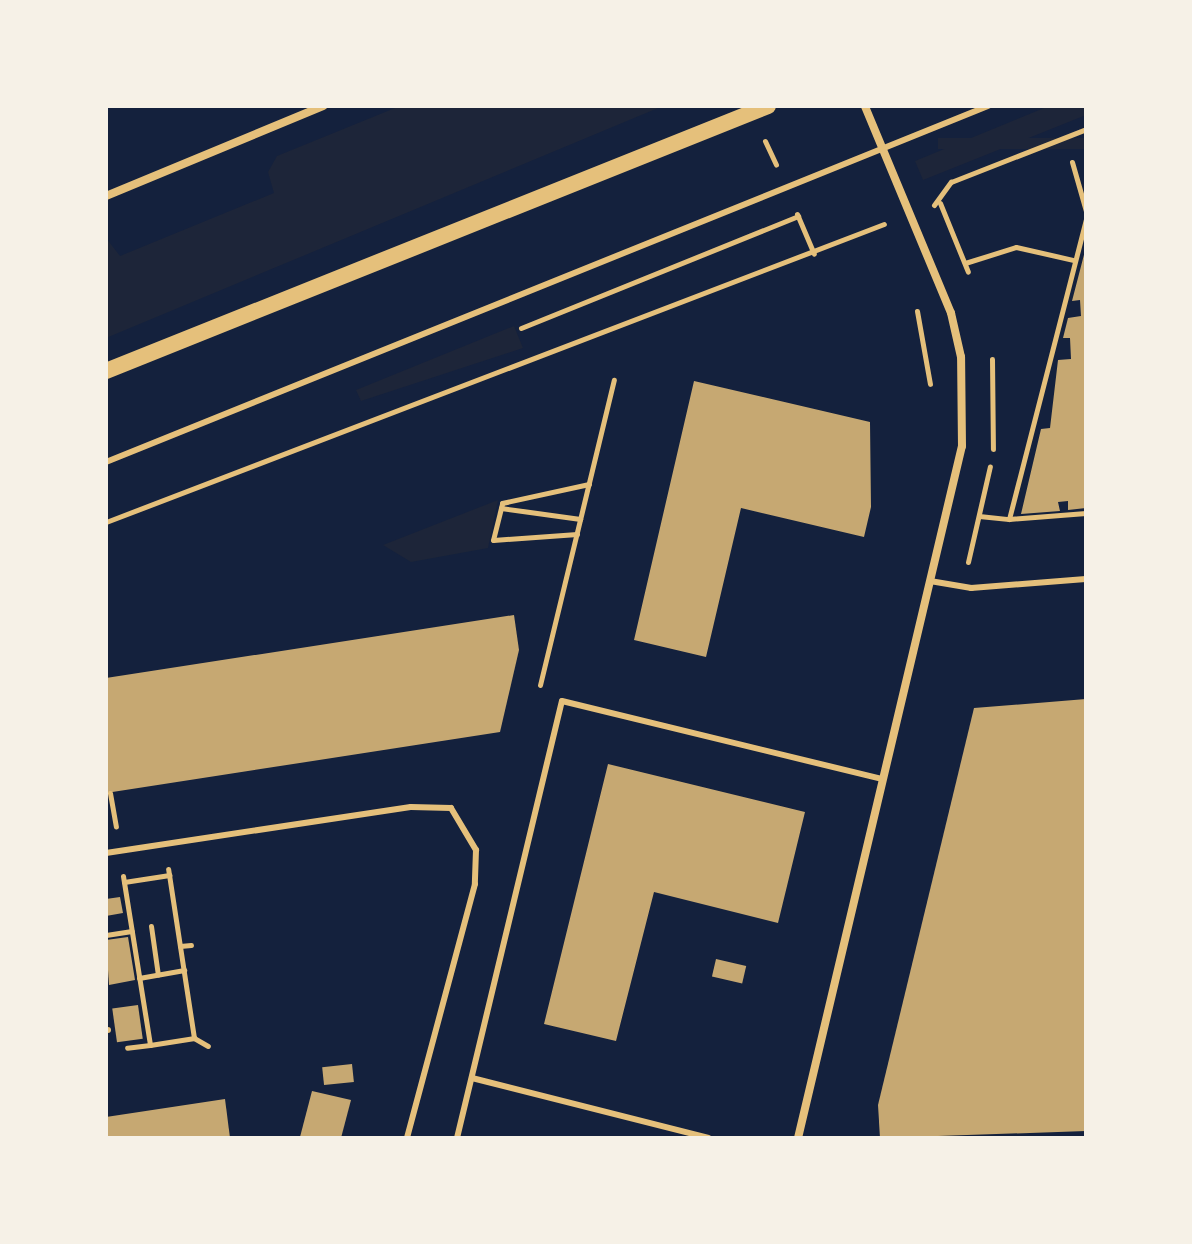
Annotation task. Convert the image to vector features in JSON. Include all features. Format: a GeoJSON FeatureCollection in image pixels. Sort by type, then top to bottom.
{"type":"FeatureCollection","features":[{"type":"Feature","properties":{"kind":"main road"},"geometry":{"type":"LineString","coordinates":[[106,371],[768,106]]}},
{"type":"Feature","properties":{"kind":"street"},"geometry":{"type":"LineString","coordinates":[[106,196],[323,106]]}},
{"type":"Feature","properties":{"kind":"street"},"geometry":{"type":"LineString","coordinates":[[798,1138],[962,446],[961,357],[935,270],[865,106]]}},
{"type":"Feature","properties":{"kind":"lane"},"geometry":{"type":"LineString","coordinates":[[106,462],[988,106]]}},
{"type":"Feature","properties":{"kind":"lane"},"geometry":{"type":"LineString","coordinates":[[930,581],[971,588],[1086,579]]}},
{"type":"Feature","properties":{"kind":"lane"},"geometry":{"type":"LineString","coordinates":[[457,1138],[562,701],[883,779]]}},
{"type":"Feature","properties":{"kind":"lane"},"geometry":{"type":"LineString","coordinates":[[106,853],[429,805],[451,808],[466,825],[476,850],[475,884],[407,1138]]}},
{"type":"Feature","properties":{"kind":"lane"},"geometry":{"type":"LineString","coordinates":[[472,1078],[709,1138]]}},
{"type":"Feature","properties":{"kind":"path"},"geometry":{"type":"LineString","coordinates":[[940,203],[951,182],[1086,129]]}},
{"type":"Feature","properties":{"kind":"path"},"geometry":{"type":"LineString","coordinates":[[1072,162],[1086,211]]}},
{"type":"Feature","properties":{"kind":"path"},"geometry":{"type":"LineString","coordinates":[[521,328],[798,216]]}},
{"type":"Feature","properties":{"kind":"path"},"geometry":{"type":"LineString","coordinates":[[1009,519],[1086,219]]}},
{"type":"Feature","properties":{"kind":"path"},"geometry":{"type":"LineString","coordinates":[[106,522],[893,221]]}},
{"type":"Feature","properties":{"kind":"path"},"geometry":{"type":"LineString","coordinates":[[882,225],[888,239]]}},
{"type":"Feature","properties":{"kind":"path"},"geometry":{"type":"LineString","coordinates":[[965,263],[1016,247],[1073,260]]}},
{"type":"Feature","properties":{"kind":"path"},"geometry":{"type":"LineString","coordinates":[[912,295],[931,389]]}},
{"type":"Feature","properties":{"kind":"path"},"geometry":{"type":"LineString","coordinates":[[537,697],[614,380]]}},
{"type":"Feature","properties":{"kind":"path"},"geometry":{"type":"LineString","coordinates":[[501,508],[589,484]]}},
{"type":"Feature","properties":{"kind":"path"},"geometry":{"type":"LineString","coordinates":[[501,508],[580,519]]}},
{"type":"Feature","properties":{"kind":"path"},"geometry":{"type":"LineString","coordinates":[[501,508],[493,540],[577,534]]}},
{"type":"Feature","properties":{"kind":"path"},"geometry":{"type":"LineString","coordinates":[[979,516],[1009,519],[1086,513]]}},
{"type":"Feature","properties":{"kind":"path"},"geometry":{"type":"LineString","coordinates":[[110,793],[150,1045]]}},
{"type":"Feature","properties":{"kind":"path"},"geometry":{"type":"LineString","coordinates":[[164,845],[194,1038]]}},
{"type":"Feature","properties":{"kind":"path"},"geometry":{"type":"LineString","coordinates":[[124,882],[169,875]]}},
{"type":"Feature","properties":{"kind":"path"},"geometry":{"type":"LineString","coordinates":[[151,926],[158,975]]}},
{"type":"Feature","properties":{"kind":"path"},"geometry":{"type":"LineString","coordinates":[[106,935],[132,931]]}},
{"type":"Feature","properties":{"kind":"path"},"geometry":{"type":"LineString","coordinates":[[180,946],[191,945]]}},
{"type":"Feature","properties":{"kind":"path"},"geometry":{"type":"LineString","coordinates":[[139,978],[184,970]]}},
{"type":"Feature","properties":{"kind":"path"},"geometry":{"type":"LineString","coordinates":[[121,1049],[194,1038],[208,1046]]}},
{"type":"Feature","properties":{"kind":"shaded area"},"geometry":{"type":"Polygon","coordinates":[[[400,106],[663,106],[106,338],[106,238],[120,256],[274,193],[268,172],[277,156],[400,106]]]}},
{"type":"Feature","properties":{"kind":"shaded area"},"geometry":{"type":"Polygon","coordinates":[[[1049,106],[1086,106],[1086,115],[923,180],[915,161],[1049,106]]]}},
{"type":"Feature","properties":{"kind":"shaded area"},"geometry":{"type":"Polygon","coordinates":[[[938,138],[1086,138],[1086,149],[938,149],[938,138]]]}},
{"type":"Feature","properties":{"kind":"shaded area"},"geometry":{"type":"Polygon","coordinates":[[[514,326],[523,348],[361,401],[356,390],[514,326]]]}},
{"type":"Feature","properties":{"kind":"shaded area"},"geometry":{"type":"Polygon","coordinates":[[[498,500],[488,548],[411,562],[383,545],[498,500]]]}},
{"type":"Feature","properties":{"kind":"building"},"geometry":{"type":"Polygon","coordinates":[[[1086,247],[1086,508],[1068,510],[1068,501],[1058,502],[1060,511],[1021,514],[1041,429],[1050,428],[1058,360],[1071,359],[1070,338],[1063,338],[1068,318],[1081,316],[1080,300],[1072,301],[1086,247]]]}},
{"type":"Feature","properties":{"kind":"building"},"geometry":{"type":"Polygon","coordinates":[[[694,381],[870,422],[871,507],[864,537],[741,508],[706,657],[634,640],[694,381]]]}},
{"type":"Feature","properties":{"kind":"building"},"geometry":{"type":"Polygon","coordinates":[[[514,615],[519,650],[500,732],[106,793],[106,678],[514,615]]]}},
{"type":"Feature","properties":{"kind":"building"},"geometry":{"type":"Polygon","coordinates":[[[1086,699],[1086,1131],[880,1138],[878,1105],[974,708],[1086,699]]]}},
{"type":"Feature","properties":{"kind":"building"},"geometry":{"type":"Polygon","coordinates":[[[608,764],[805,812],[778,923],[654,892],[616,1041],[544,1024],[608,764]]]}},
{"type":"Feature","properties":{"kind":"building"},"geometry":{"type":"Polygon","coordinates":[[[120,897],[123,913],[106,916],[106,899],[120,897]]]}},
{"type":"Feature","properties":{"kind":"building"},"geometry":{"type":"Polygon","coordinates":[[[128,937],[135,980],[109,985],[106,940],[128,937]]]}},
{"type":"Feature","properties":{"kind":"building"},"geometry":{"type":"Polygon","coordinates":[[[716,959],[746,966],[742,984],[712,977],[716,959]]]}},
{"type":"Feature","properties":{"kind":"building"},"geometry":{"type":"Polygon","coordinates":[[[138,1005],[143,1039],[117,1042],[112,1009],[138,1005]]]}},
{"type":"Feature","properties":{"kind":"building"},"geometry":{"type":"Polygon","coordinates":[[[352,1064],[354,1082],[324,1085],[322,1067],[352,1064]]]}},
{"type":"Feature","properties":{"kind":"building"},"geometry":{"type":"Polygon","coordinates":[[[312,1091],[351,1100],[341,1138],[300,1137],[312,1091]]]}},
{"type":"Feature","properties":{"kind":"building"},"geometry":{"type":"Polygon","coordinates":[[[225,1099],[230,1138],[106,1138],[106,1117],[225,1099]]]}}]}
